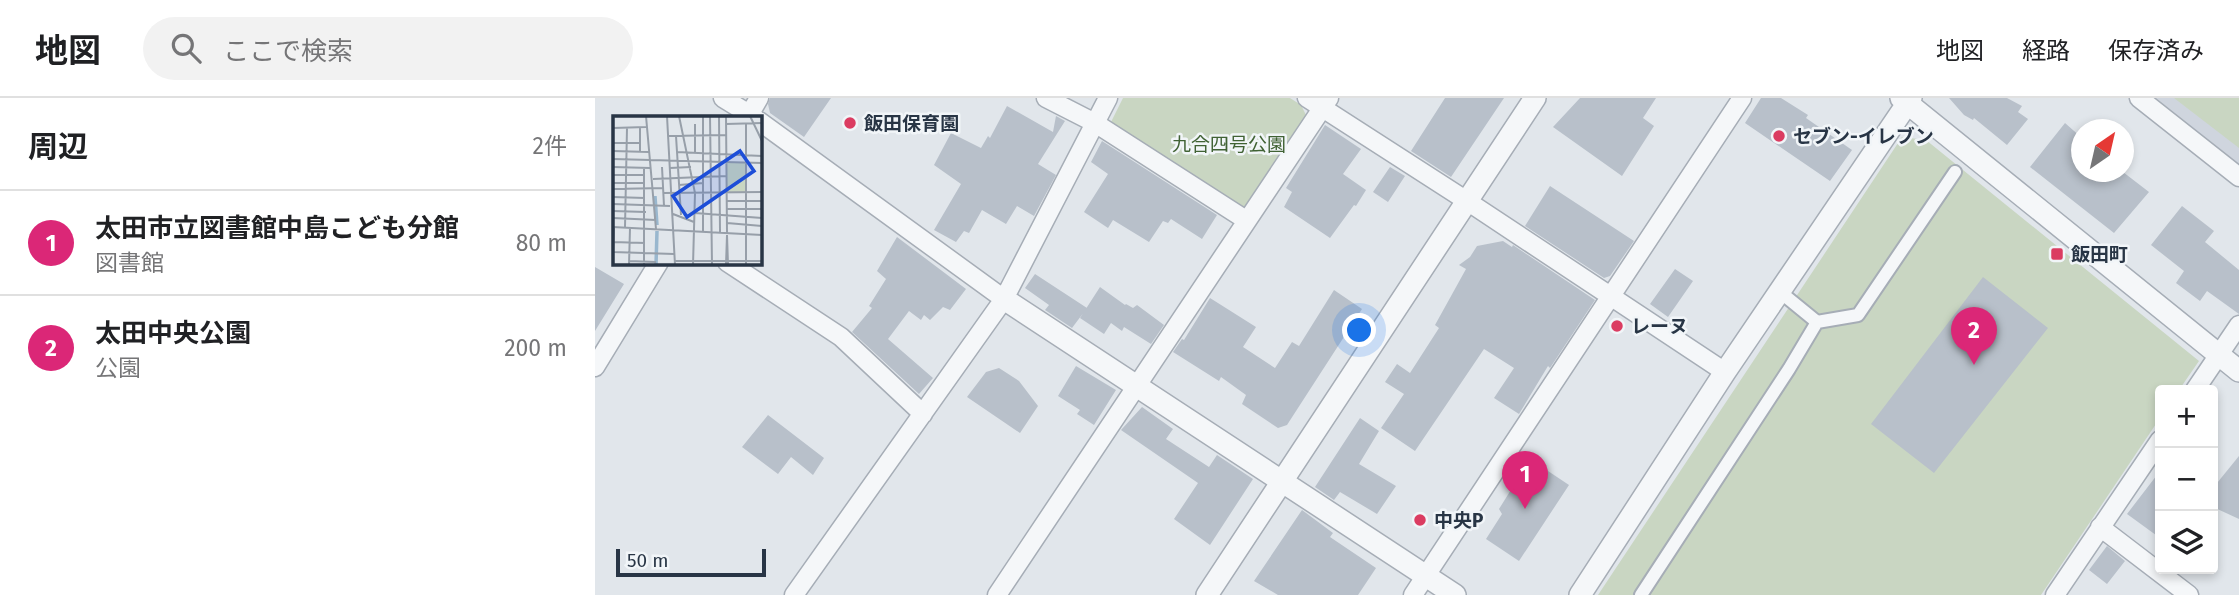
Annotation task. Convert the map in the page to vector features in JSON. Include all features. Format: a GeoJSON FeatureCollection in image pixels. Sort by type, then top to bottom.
{"type":"FeatureCollection","features":[{"type":"Feature","properties":{"kind":"street"},"geometry":{"type":"LineString","coordinates":[[723,98],[751,116]]}},
{"type":"Feature","properties":{"kind":"street"},"geometry":{"type":"LineString","coordinates":[[753,116],[759,98]]}},
{"type":"Feature","properties":{"kind":"street"},"geometry":{"type":"LineString","coordinates":[[1046,98],[1095,123],[1246,220]]}},
{"type":"Feature","properties":{"kind":"street"},"geometry":{"type":"LineString","coordinates":[[794,595],[1004,299],[1108,98]]}},
{"type":"Feature","properties":{"kind":"street"},"geometry":{"type":"LineString","coordinates":[[1307,98],[1326,103],[1467,201],[1725,372]]}},
{"type":"Feature","properties":{"kind":"street"},"geometry":{"type":"LineString","coordinates":[[1207,595],[1535,98]]}},
{"type":"Feature","properties":{"kind":"street"},"geometry":{"type":"LineString","coordinates":[[1413,595],[1742,98]]}},
{"type":"Feature","properties":{"kind":"street"},"geometry":{"type":"LineString","coordinates":[[2139,98],[2239,177]]}},
{"type":"Feature","properties":{"kind":"street"},"geometry":{"type":"LineString","coordinates":[[1580,595],[1906,100],[2239,371]]}},
{"type":"Feature","properties":{"kind":"street"},"geometry":{"type":"LineString","coordinates":[[997,595],[1326,103]]}},
{"type":"Feature","properties":{"kind":"street"},"geometry":{"type":"LineString","coordinates":[[761,123],[1004,299],[1455,595]]}},
{"type":"Feature","properties":{"kind":"street"},"geometry":{"type":"LineString","coordinates":[[1779,291],[1817,322],[1858,315],[1955,172]]}},
{"type":"Feature","properties":{"kind":"street"},"geometry":{"type":"LineString","coordinates":[[595,367],[658,264]]}},
{"type":"Feature","properties":{"kind":"street"},"geometry":{"type":"LineString","coordinates":[[730,264],[841,337],[923,414]]}},
{"type":"Feature","properties":{"kind":"street"},"geometry":{"type":"LineString","coordinates":[[1641,595],[1817,322]]}},
{"type":"Feature","properties":{"kind":"street"},"geometry":{"type":"LineString","coordinates":[[2198,385],[2239,325]]}},
{"type":"Feature","properties":{"kind":"street"},"geometry":{"type":"LineString","coordinates":[[2055,595],[2155,447]]}},
{"type":"Feature","properties":{"kind":"street"},"geometry":{"type":"LineString","coordinates":[[2100,527],[2189,595]]}},
{"type":"Feature","properties":{"kind":"shaded area"},"geometry":{"type":"Polygon","coordinates":[[[2154,98],[2239,98],[2239,168],[2154,98]]]}},
{"type":"Feature","properties":{"kind":"green space","name":"九合四号公園"},"geometry":{"type":"Polygon","coordinates":[[[1123,98],[1290,98],[1301,105],[1306,115],[1243,209],[1110,124],[1123,98]]]}},
{"type":"Feature","properties":{"kind":"green space"},"geometry":{"type":"Polygon","coordinates":[[[2174,98],[2239,98],[2239,148],[2174,98]]]}},
{"type":"Feature","properties":{"kind":"green space"},"geometry":{"type":"Polygon","coordinates":[[[1902,137],[1926,140],[2199,361],[2182,385],[2155,385],[2155,425],[2041,595],[1598,595],[1902,137]]]}},
{"type":"Feature","properties":{"kind":"building"},"geometry":{"type":"Polygon","coordinates":[[[770,98],[831,98],[804,137],[770,113],[770,98]]]}},
{"type":"Feature","properties":{"kind":"building"},"geometry":{"type":"Polygon","coordinates":[[[1445,98],[1504,98],[1451,177],[1411,151],[1445,98]]]}},
{"type":"Feature","properties":{"kind":"building"},"geometry":{"type":"Polygon","coordinates":[[[1580,98],[1656,98],[1643,118],[1654,126],[1622,176],[1553,127],[1580,98]]]}},
{"type":"Feature","properties":{"kind":"building"},"geometry":{"type":"Polygon","coordinates":[[[1761,98],[1781,98],[1808,115],[1806,118],[1852,150],[1830,181],[1745,123],[1761,98]]]}},
{"type":"Feature","properties":{"kind":"building"},"geometry":{"type":"Polygon","coordinates":[[[1949,98],[2007,98],[2022,106],[2018,112],[2028,119],[2007,145],[1974,118],[1973,120],[1964,115],[1949,98]]]}},
{"type":"Feature","properties":{"kind":"building"},"geometry":{"type":"Polygon","coordinates":[[[1007,106],[1053,132],[1056,116],[1065,121],[1038,164],[1056,175],[1034,216],[1017,206],[1006,224],[982,210],[969,233],[964,231],[956,242],[934,230],[961,184],[934,165],[951,133],[981,148],[988,136],[990,138],[1007,106]]]}},
{"type":"Feature","properties":{"kind":"building"},"geometry":{"type":"Polygon","coordinates":[[[2065,123],[2071,128],[2071,182],[2134,180],[2149,192],[2114,233],[2030,167],[2065,123]]]}},
{"type":"Feature","properties":{"kind":"building"},"geometry":{"type":"Polygon","coordinates":[[[1325,125],[1361,149],[1343,174],[1366,190],[1330,238],[1284,207],[1292,192],[1286,188],[1325,125]]]}},
{"type":"Feature","properties":{"kind":"building"},"geometry":{"type":"Polygon","coordinates":[[[1102,141],[1217,215],[1202,239],[1171,219],[1168,223],[1163,221],[1149,242],[1113,220],[1108,228],[1084,212],[1108,174],[1091,162],[1102,141]]]}},
{"type":"Feature","properties":{"kind":"building"},"geometry":{"type":"Polygon","coordinates":[[[1390,167],[1405,176],[1388,202],[1373,192],[1390,167]]]}},
{"type":"Feature","properties":{"kind":"building"},"geometry":{"type":"Polygon","coordinates":[[[1550,186],[1634,241],[1610,276],[1604,278],[1525,226],[1550,186]]]}},
{"type":"Feature","properties":{"kind":"building"},"geometry":{"type":"Polygon","coordinates":[[[2182,206],[2214,231],[2205,242],[2239,270],[2239,314],[2207,291],[2200,301],[2176,283],[2184,271],[2151,245],[2182,206]]]}},
{"type":"Feature","properties":{"kind":"building"},"geometry":{"type":"Polygon","coordinates":[[[897,237],[966,289],[950,310],[943,307],[930,320],[924,315],[921,320],[909,311],[888,339],[933,378],[919,394],[852,332],[872,308],[869,306],[886,279],[877,271],[897,237]]]}},
{"type":"Feature","properties":{"kind":"building"},"geometry":{"type":"Polygon","coordinates":[[[1503,241],[1595,300],[1550,368],[1548,366],[1519,414],[1494,398],[1514,368],[1484,349],[1415,451],[1381,428],[1404,394],[1385,382],[1397,364],[1410,373],[1439,328],[1435,325],[1466,269],[1459,265],[1470,257],[1477,246],[1503,241]]]}},
{"type":"Feature","properties":{"kind":"building"},"geometry":{"type":"Polygon","coordinates":[[[595,267],[624,284],[595,331],[595,267]]]}},
{"type":"Feature","properties":{"kind":"building"},"geometry":{"type":"Polygon","coordinates":[[[1675,269],[1693,281],[1668,317],[1650,304],[1675,269]]]}},
{"type":"Feature","properties":{"kind":"building"},"geometry":{"type":"Polygon","coordinates":[[[1035,274],[1087,308],[1072,328],[1045,310],[1049,305],[1025,288],[1035,274]]]}},
{"type":"Feature","properties":{"kind":"building"},"geometry":{"type":"Polygon","coordinates":[[[1983,277],[2048,328],[1934,473],[1871,424],[1983,277]]]}},
{"type":"Feature","properties":{"kind":"building"},"geometry":{"type":"Polygon","coordinates":[[[1100,287],[1125,305],[1133,308],[1137,305],[1164,325],[1151,344],[1124,327],[1122,331],[1111,323],[1104,334],[1080,318],[1100,287]]]}},
{"type":"Feature","properties":{"kind":"building"},"geometry":{"type":"Polygon","coordinates":[[[1334,290],[1362,309],[1287,425],[1278,428],[1242,404],[1246,395],[1221,377],[1219,381],[1173,352],[1182,339],[1184,340],[1210,298],[1256,327],[1243,347],[1275,368],[1292,342],[1299,346],[1334,290]]]}},
{"type":"Feature","properties":{"kind":"building"},"geometry":{"type":"Polygon","coordinates":[[[1076,366],[1116,390],[1094,425],[1077,414],[1080,410],[1058,396],[1076,366]]]}},
{"type":"Feature","properties":{"kind":"building"},"geometry":{"type":"Polygon","coordinates":[[[999,368],[1019,381],[1038,406],[1020,433],[967,397],[986,372],[999,368]]]}},
{"type":"Feature","properties":{"kind":"building"},"geometry":{"type":"Polygon","coordinates":[[[1142,407],[1173,429],[1166,439],[1209,467],[1217,455],[1253,479],[1210,545],[1174,519],[1198,483],[1121,430],[1142,407]]]}},
{"type":"Feature","properties":{"kind":"building"},"geometry":{"type":"Polygon","coordinates":[[[768,415],[824,458],[813,475],[791,457],[778,474],[742,447],[768,415]]]}},
{"type":"Feature","properties":{"kind":"building"},"geometry":{"type":"Polygon","coordinates":[[[1360,418],[1379,431],[1359,464],[1396,486],[1377,514],[1340,492],[1334,500],[1315,487],[1360,418]]]}},
{"type":"Feature","properties":{"kind":"building"},"geometry":{"type":"Polygon","coordinates":[[[2239,456],[2239,519],[2218,509],[2218,482],[2239,456]]]}},
{"type":"Feature","properties":{"kind":"building"},"geometry":{"type":"Polygon","coordinates":[[[1536,463],[1569,485],[1519,561],[1486,539],[1502,514],[1499,509],[1514,485],[1518,488],[1536,463]]]}},
{"type":"Feature","properties":{"kind":"building"},"geometry":{"type":"Polygon","coordinates":[[[2155,478],[2155,534],[2127,514],[2155,478]]]}},
{"type":"Feature","properties":{"kind":"building"},"geometry":{"type":"Polygon","coordinates":[[[1302,510],[1333,533],[1330,537],[1376,568],[1358,595],[1278,595],[1254,581],[1302,510]]]}},
{"type":"Feature","properties":{"kind":"building"},"geometry":{"type":"Polygon","coordinates":[[[2107,546],[2125,561],[2107,584],[2089,570],[2107,546]]]}},
{"type":"Feature","properties":{"kind":"place","name":"飯田保育園"},"geometry":{"type":"Point","coordinates":[850,123]}},
{"type":"Feature","properties":{"kind":"place","name":"セブン-イレブン"},"geometry":{"type":"Point","coordinates":[1779,136]}},
{"type":"Feature","properties":{"kind":"place","name":"飯田町"},"geometry":{"type":"Point","coordinates":[2057,254]}},
{"type":"Feature","properties":{"kind":"place","name":"レーヌ"},"geometry":{"type":"Point","coordinates":[1617,326]}},
{"type":"Feature","properties":{"kind":"place","name":"太田中央公園"},"geometry":{"type":"Point","coordinates":[1974,365]}},
{"type":"Feature","properties":{"kind":"place","name":"太田市立図書館中島こども分館"},"geometry":{"type":"Point","coordinates":[1525,509]}},
{"type":"Feature","properties":{"kind":"place","name":"中央P"},"geometry":{"type":"Point","coordinates":[1420,520]}}]}
